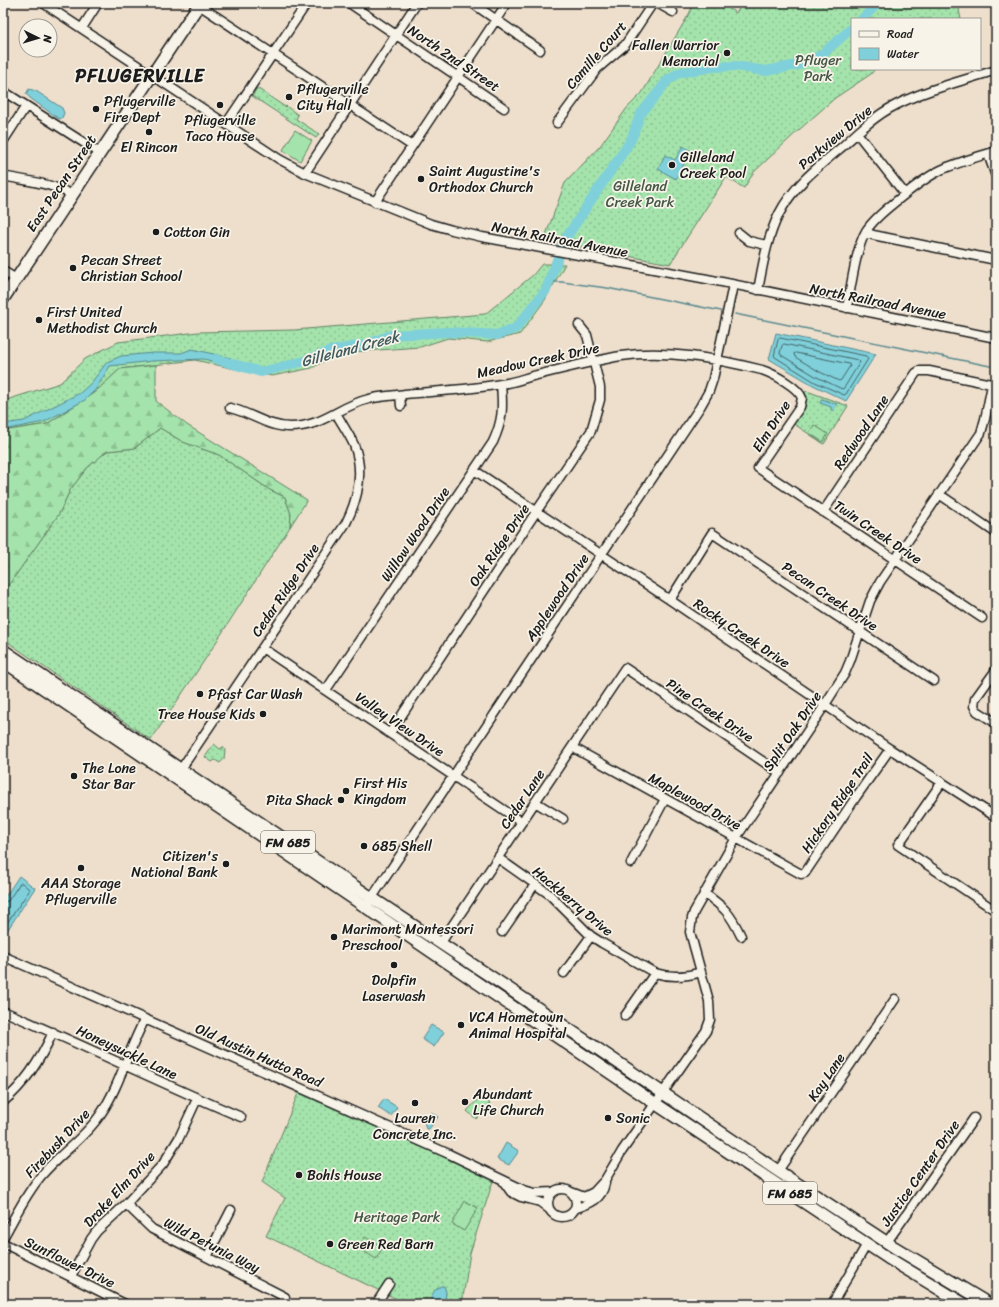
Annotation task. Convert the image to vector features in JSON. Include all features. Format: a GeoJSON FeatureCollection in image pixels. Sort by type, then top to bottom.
{"type":"FeatureCollection","features":[{"type":"Feature","properties":{"kind":"main road","name":"East Pecan Street"},"geometry":{"type":"LineString","coordinates":[[3,299],[198,4]]}},
{"type":"Feature","properties":{"kind":"main road","name":"FM 685"},"geometry":{"type":"LineString","coordinates":[[3,650],[120,735],[369,903],[440,944],[502,984],[778,1171],[887,1242],[989,1304]]}},
{"type":"Feature","properties":{"kind":"main road","name":"FM 685"},"geometry":{"type":"LineString","coordinates":[[3,662],[120,735],[181,769],[656,1104],[867,1244],[964,1304]]}},
{"type":"Feature","properties":{"kind":"street","name":"North Railroad Avenue"},"geometry":{"type":"LineString","coordinates":[[43,3],[279,159],[306,173],[431,224],[452,230],[549,250],[733,285],[996,338]]}},
{"type":"Feature","properties":{"kind":"street"},"geometry":{"type":"LineString","coordinates":[[82,28],[98,3]]}},
{"type":"Feature","properties":{"kind":"street"},"geometry":{"type":"LineString","coordinates":[[226,124],[307,3]]}},
{"type":"Feature","properties":{"kind":"street","name":"North 2nd Street"},"geometry":{"type":"LineString","coordinates":[[349,3],[397,34],[504,108]]}},
{"type":"Feature","properties":{"kind":"street"},"geometry":{"type":"LineString","coordinates":[[306,173],[417,3]]}},
{"type":"Feature","properties":{"kind":"street"},"geometry":{"type":"LineString","coordinates":[[472,3],[540,50]]}},
{"type":"Feature","properties":{"kind":"street"},"geometry":{"type":"LineString","coordinates":[[375,202],[507,3]]}},
{"type":"Feature","properties":{"kind":"street","name":"Camille Court"},"geometry":{"type":"LineString","coordinates":[[557,123],[597,69],[625,45],[653,3]]}},
{"type":"Feature","properties":{"kind":"street"},"geometry":{"type":"LineString","coordinates":[[657,3],[673,12]]}},
{"type":"Feature","properties":{"kind":"street"},"geometry":{"type":"LineString","coordinates":[[198,4],[412,146]]}},
{"type":"Feature","properties":{"kind":"street","name":"Parkview Drive"},"geometry":{"type":"LineString","coordinates":[[758,290],[766,245],[779,214],[798,186],[819,166],[857,133],[882,114],[903,102],[996,70]]}},
{"type":"Feature","properties":{"kind":"street"},"geometry":{"type":"LineString","coordinates":[[3,91],[100,153]]}},
{"type":"Feature","properties":{"kind":"street"},"geometry":{"type":"LineString","coordinates":[[4,140],[26,106]]}},
{"type":"Feature","properties":{"kind":"street"},"geometry":{"type":"LineString","coordinates":[[857,133],[905,194]]}},
{"type":"Feature","properties":{"kind":"street"},"geometry":{"type":"LineString","coordinates":[[847,308],[858,255],[866,232],[882,212],[922,181],[941,170],[992,153],[996,176]]}},
{"type":"Feature","properties":{"kind":"street"},"geometry":{"type":"LineString","coordinates":[[3,176],[59,188],[72,195]]}},
{"type":"Feature","properties":{"kind":"street"},"geometry":{"type":"LineString","coordinates":[[866,232],[873,235],[996,260]]}},
{"type":"Feature","properties":{"kind":"street"},"geometry":{"type":"LineString","coordinates":[[739,233],[749,241],[766,245]]}},
{"type":"Feature","properties":{"kind":"street"},"geometry":{"type":"LineString","coordinates":[[3,271],[16,279]]}},
{"type":"Feature","properties":{"kind":"street","name":"Applewood Drive"},"geometry":{"type":"LineString","coordinates":[[369,903],[700,407],[709,391],[713,379],[733,285]]}},
{"type":"Feature","properties":{"kind":"street","name":"Oak Ridge Drive"},"geometry":{"type":"LineString","coordinates":[[390,733],[591,431],[600,400],[600,387],[587,335],[579,325]]}},
{"type":"Feature","properties":{"kind":"street","name":"Meadow Creek Drive"},"geometry":{"type":"LineString","coordinates":[[230,408],[241,411],[271,424],[290,427],[312,424],[323,420],[346,407],[370,398],[501,384],[594,361],[623,356],[644,355],[689,356],[756,369],[773,374],[798,390],[802,398]]}},
{"type":"Feature","properties":{"kind":"street","name":"Redwood Lane"},"geometry":{"type":"LineString","coordinates":[[823,512],[916,373],[922,371],[994,385]]}},
{"type":"Feature","properties":{"kind":"street","name":"Willow Wood Drive"},"geometry":{"type":"LineString","coordinates":[[326,690],[493,442],[502,416],[501,384]]}},
{"type":"Feature","properties":{"kind":"street","name":"Split Oak Drive"},"geometry":{"type":"LineString","coordinates":[[656,1104],[702,1038],[709,1025],[709,1000],[690,932],[694,912],[736,838],[845,673],[875,590],[981,433],[994,385]]}},
{"type":"Feature","properties":{"kind":"street"},"geometry":{"type":"LineString","coordinates":[[400,395],[401,406]]}},
{"type":"Feature","properties":{"kind":"street","name":"Elm Drive"},"geometry":{"type":"LineString","coordinates":[[758,468],[800,407],[802,398]]}},
{"type":"Feature","properties":{"kind":"street","name":"Cedar Ridge Drive"},"geometry":{"type":"LineString","coordinates":[[181,769],[346,523],[355,504],[358,493],[358,464],[354,447],[348,433],[336,413]]}},
{"type":"Feature","properties":{"kind":"street","name":"Twin Creek Drive"},"geometry":{"type":"LineString","coordinates":[[758,468],[982,618]]}},
{"type":"Feature","properties":{"kind":"street","name":"Rocky Creek Drive"},"geometry":{"type":"LineString","coordinates":[[474,470],[670,600],[890,749],[996,817]]}},
{"type":"Feature","properties":{"kind":"street"},"geometry":{"type":"LineString","coordinates":[[940,494],[996,533]]}},
{"type":"Feature","properties":{"kind":"street","name":"Pecan Creek Drive"},"geometry":{"type":"LineString","coordinates":[[670,600],[712,533],[934,681]]}},
{"type":"Feature","properties":{"kind":"street","name":"Valley View Drive"},"geometry":{"type":"LineString","coordinates":[[262,648],[454,775],[522,822]]}},
{"type":"Feature","properties":{"kind":"street","name":"Cedar Lane"},"geometry":{"type":"LineString","coordinates":[[440,944],[625,668]]}},
{"type":"Feature","properties":{"kind":"street","name":"Pine Creek Drive"},"geometry":{"type":"LineString","coordinates":[[625,668],[780,773]]}},
{"type":"Feature","properties":{"kind":"street"},"geometry":{"type":"LineString","coordinates":[[996,670],[975,699],[974,706],[978,711],[996,723]]}},
{"type":"Feature","properties":{"kind":"street","name":"Maplewood Drive"},"geometry":{"type":"LineString","coordinates":[[572,747],[801,874],[805,873]]}},
{"type":"Feature","properties":{"kind":"street","name":"Hickory Ridge Trail"},"geometry":{"type":"LineString","coordinates":[[805,873],[890,749]]}},
{"type":"Feature","properties":{"kind":"street"},"geometry":{"type":"LineString","coordinates":[[942,782],[898,846],[996,911]]}},
{"type":"Feature","properties":{"kind":"street"},"geometry":{"type":"LineString","coordinates":[[630,863],[665,799]]}},
{"type":"Feature","properties":{"kind":"street"},"geometry":{"type":"LineString","coordinates":[[535,802],[563,819]]}},
{"type":"Feature","properties":{"kind":"street","name":"Hackberry Drive"},"geometry":{"type":"LineString","coordinates":[[498,858],[535,884],[557,902],[591,936],[602,944],[655,973],[681,977],[701,972]]}},
{"type":"Feature","properties":{"kind":"street"},"geometry":{"type":"LineString","coordinates":[[502,932],[535,884]]}},
{"type":"Feature","properties":{"kind":"street"},"geometry":{"type":"LineString","coordinates":[[704,893],[725,908],[734,921],[741,936]]}},
{"type":"Feature","properties":{"kind":"street"},"geometry":{"type":"LineString","coordinates":[[564,973],[591,936]]}},
{"type":"Feature","properties":{"kind":"street","name":"Old Austin Hutto Road"},"geometry":{"type":"LineString","coordinates":[[3,956],[534,1193],[553,1192],[562,1189],[584,1197],[594,1192],[606,1180],[622,1152],[656,1104]]}},
{"type":"Feature","properties":{"kind":"street"},"geometry":{"type":"LineString","coordinates":[[624,1016],[655,973]]}},
{"type":"Feature","properties":{"kind":"street","name":"Kay Lane"},"geometry":{"type":"LineString","coordinates":[[778,1171],[896,999]]}},
{"type":"Feature","properties":{"kind":"street","name":"Honeysuckle Lane"},"geometry":{"type":"LineString","coordinates":[[3,1011],[53,1032],[124,1066],[240,1117]]}},
{"type":"Feature","properties":{"kind":"street","name":"Firebush Drive"},"geometry":{"type":"LineString","coordinates":[[3,1238],[25,1197],[41,1175],[83,1136],[100,1116],[109,1102],[145,1019]]}},
{"type":"Feature","properties":{"kind":"street"},"geometry":{"type":"LineString","coordinates":[[3,1102],[14,1093],[26,1079],[44,1052],[53,1032]]}},
{"type":"Feature","properties":{"kind":"street","name":"Drake Elm Drive"},"geometry":{"type":"LineString","coordinates":[[71,1276],[97,1231],[126,1204],[163,1164],[179,1138],[197,1099]]}},
{"type":"Feature","properties":{"kind":"street","name":"Justice Center Drive"},"geometry":{"type":"LineString","coordinates":[[887,1242],[974,1118]]}},
{"type":"Feature","properties":{"kind":"street","name":"Old Austin Hutto Road"},"geometry":{"type":"LineString","coordinates":[[503,1180],[511,1192],[521,1197],[540,1202],[555,1215],[564,1217],[568,1216],[574,1209],[590,1204],[599,1197],[604,1189],[606,1180]]}},
{"type":"Feature","properties":{"kind":"street"},"geometry":{"type":"LineString","coordinates":[[549,1209],[548,1200],[553,1192]]}},
{"type":"Feature","properties":{"kind":"street"},"geometry":{"type":"LineString","coordinates":[[571,1192],[576,1200],[574,1209]]}},
{"type":"Feature","properties":{"kind":"street","name":"Wild Petunia Way"},"geometry":{"type":"LineString","coordinates":[[126,1204],[152,1229],[285,1297],[282,1304]]}},
{"type":"Feature","properties":{"kind":"street"},"geometry":{"type":"LineString","coordinates":[[207,1257],[231,1210]]}},
{"type":"Feature","properties":{"kind":"street","name":"Sunflower Drive"},"geometry":{"type":"LineString","coordinates":[[3,1243],[125,1304]]}},
{"type":"Feature","properties":{"kind":"street"},"geometry":{"type":"LineString","coordinates":[[832,1304],[867,1244]]}},
{"type":"Feature","properties":{"kind":"street"},"geometry":{"type":"LineString","coordinates":[[376,1304],[389,1284]]}},
{"type":"Feature","properties":{"kind":"green space","name":"Gilleland Creek Park"},"geometry":{"type":"Polygon","coordinates":[[[694,3],[721,3],[736,13],[743,3],[962,3],[959,10],[961,18],[851,18],[851,70],[874,70],[871,74],[835,98],[800,129],[754,172],[744,188],[726,177],[670,264],[544,240],[565,183],[600,146],[627,108],[642,93],[694,3]]]}},
{"type":"Feature","properties":{"kind":"green space"},"geometry":{"type":"Polygon","coordinates":[[[257,88],[298,115],[296,119],[319,134],[316,138],[252,96],[257,88]]]}},
{"type":"Feature","properties":{"kind":"green space"},"geometry":{"type":"Polygon","coordinates":[[[295,130],[312,141],[300,161],[283,150],[295,130]]]}},
{"type":"Feature","properties":{"kind":"green space"},"geometry":{"type":"Polygon","coordinates":[[[542,264],[565,264],[545,300],[520,334],[487,342],[448,338],[420,347],[338,353],[312,368],[272,376],[195,360],[120,369],[95,392],[47,424],[3,431],[3,401],[60,383],[85,359],[118,342],[198,332],[294,330],[485,314],[533,275],[542,264]]]}},
{"type":"Feature","properties":{"kind":"green space"},"geometry":{"type":"Polygon","coordinates":[[[156,365],[156,401],[187,425],[307,500],[290,527],[291,514],[285,497],[270,490],[219,455],[183,442],[160,428],[135,448],[107,451],[87,468],[70,490],[59,514],[3,593],[3,431],[47,424],[95,392],[120,369],[156,365]]]}},
{"type":"Feature","properties":{"kind":"green space"},"geometry":{"type":"Polygon","coordinates":[[[807,391],[848,406],[824,444],[794,424],[805,405],[805,392],[807,391]]]}},
{"type":"Feature","properties":{"kind":"green space"},"geometry":{"type":"Polygon","coordinates":[[[814,425],[828,434],[823,442],[809,433],[814,425]]]}},
{"type":"Feature","properties":{"kind":"green space"},"geometry":{"type":"Polygon","coordinates":[[[160,428],[183,442],[219,455],[270,490],[285,497],[291,514],[290,527],[204,661],[151,740],[3,639],[3,593],[59,514],[70,490],[87,468],[107,451],[135,448],[160,428]]]}},
{"type":"Feature","properties":{"kind":"green space"},"geometry":{"type":"Polygon","coordinates":[[[214,744],[220,749],[223,747],[225,750],[224,759],[220,763],[215,760],[212,762],[205,757],[214,744]]]}},
{"type":"Feature","properties":{"kind":"green space","name":"Heritage Park"},"geometry":{"type":"Polygon","coordinates":[[[299,1091],[494,1178],[470,1253],[462,1304],[407,1304],[266,1236],[285,1198],[262,1182],[299,1091]]]}},
{"type":"Feature","properties":{"kind":"green space"},"geometry":{"type":"Polygon","coordinates":[[[482,1095],[490,1103],[476,1119],[467,1111],[482,1095]]]}},
{"type":"Feature","properties":{"kind":"green space"},"geometry":{"type":"Polygon","coordinates":[[[465,1201],[478,1208],[464,1231],[452,1224],[465,1201]]]}},
{"type":"Feature","properties":{"kind":"green space"},"geometry":{"type":"Polygon","coordinates":[[[365,1237],[383,1247],[376,1259],[359,1248],[365,1237]]]}},
{"type":"Feature","properties":{"kind":"water"},"geometry":{"type":"Polygon","coordinates":[[[29,89],[36,91],[62,108],[64,113],[62,118],[59,119],[30,98],[26,94],[29,89]]]}},
{"type":"Feature","properties":{"kind":"water","name":"Gilleland Creek Pool"},"geometry":{"type":"Polygon","coordinates":[[[683,146],[691,151],[676,179],[658,169],[665,155],[675,160],[683,146]]]}},
{"type":"Feature","properties":{"kind":"water"},"geometry":{"type":"Polygon","coordinates":[[[776,333],[876,354],[846,401],[813,385],[769,359],[776,333]]]}},
{"type":"Feature","properties":{"kind":"water"},"geometry":{"type":"Polygon","coordinates":[[[192,349],[231,358],[226,365],[204,359],[152,361],[110,366],[96,389],[85,400],[44,422],[3,430],[3,424],[24,421],[80,393],[91,383],[107,362],[121,356],[153,353],[181,353],[192,349]]]}},
{"type":"Feature","properties":{"kind":"water"},"geometry":{"type":"Polygon","coordinates":[[[822,399],[837,404],[833,411],[831,410],[831,407],[820,403],[822,399]]]}},
{"type":"Feature","properties":{"kind":"water"},"geometry":{"type":"Polygon","coordinates":[[[19,876],[35,888],[3,937],[3,900],[19,876]]]}},
{"type":"Feature","properties":{"kind":"water"},"geometry":{"type":"Polygon","coordinates":[[[431,1025],[444,1032],[434,1047],[422,1039],[431,1025]]]}},
{"type":"Feature","properties":{"kind":"water"},"geometry":{"type":"Polygon","coordinates":[[[384,1099],[397,1107],[391,1116],[378,1108],[384,1099]]]}},
{"type":"Feature","properties":{"kind":"water"},"geometry":{"type":"Polygon","coordinates":[[[431,1112],[438,1117],[429,1129],[426,1129],[424,1122],[431,1112]]]}},
{"type":"Feature","properties":{"kind":"water"},"geometry":{"type":"Polygon","coordinates":[[[506,1143],[519,1151],[509,1165],[497,1159],[506,1143]]]}},
{"type":"Feature","properties":{"kind":"water"},"geometry":{"type":"Polygon","coordinates":[[[444,1286],[446,1292],[445,1304],[432,1304],[431,1298],[433,1294],[436,1289],[444,1286]]]}},
{"type":"Feature","properties":{"kind":"waterway","name":"Gilleland Creek"},"geometry":{"type":"LineString","coordinates":[[863,18],[878,3]]}},
{"type":"Feature","properties":{"kind":"waterway","name":"Gilleland Creek"},"geometry":{"type":"LineString","coordinates":[[216,359],[261,372],[305,361],[331,351],[368,344],[391,335],[449,332],[497,335],[516,328],[546,290],[564,241],[631,140],[640,115],[667,81],[678,73],[713,67],[736,66],[765,71],[798,65],[821,55],[851,29]]}},
{"type":"Feature","properties":{"kind":"waterway"},"geometry":{"type":"LineString","coordinates":[[549,282],[562,282],[607,288],[721,311]]}},
{"type":"Feature","properties":{"kind":"waterway"},"geometry":{"type":"LineString","coordinates":[[735,314],[990,366]]}},
{"type":"Feature","properties":{"kind":"place","name":"Fallen Warrior Memorial"},"geometry":{"type":"Point","coordinates":[727,53]}},
{"type":"Feature","properties":{"kind":"place","name":"Pflugerville City Hall"},"geometry":{"type":"Point","coordinates":[289,97]}},
{"type":"Feature","properties":{"kind":"place","name":"Pflugerville Taco House"},"geometry":{"type":"Point","coordinates":[220,105]}},
{"type":"Feature","properties":{"kind":"place","name":"Pflugerville Fire Dept"},"geometry":{"type":"Point","coordinates":[96,109]}},
{"type":"Feature","properties":{"kind":"place","name":"El Rincon"},"geometry":{"type":"Point","coordinates":[149,132]}},
{"type":"Feature","properties":{"kind":"place","name":"Gilleland Creek Pool"},"geometry":{"type":"Point","coordinates":[672,165]}},
{"type":"Feature","properties":{"kind":"place","name":"Saint Augustine's Orthodox Church"},"geometry":{"type":"Point","coordinates":[421,179]}},
{"type":"Feature","properties":{"kind":"place","name":"Cotton Gin"},"geometry":{"type":"Point","coordinates":[156,232]}},
{"type":"Feature","properties":{"kind":"place","name":"Pecan Street Christian School"},"geometry":{"type":"Point","coordinates":[73,268]}},
{"type":"Feature","properties":{"kind":"place","name":"First United Methodist Church"},"geometry":{"type":"Point","coordinates":[39,320]}},
{"type":"Feature","properties":{"kind":"place","name":"Pfast Car Wash"},"geometry":{"type":"Point","coordinates":[200,694]}},
{"type":"Feature","properties":{"kind":"place","name":"Tree House Kids"},"geometry":{"type":"Point","coordinates":[263,714]}},
{"type":"Feature","properties":{"kind":"place","name":"The Lone Star Bar"},"geometry":{"type":"Point","coordinates":[74,776]}},
{"type":"Feature","properties":{"kind":"place","name":"First His Kingdom"},"geometry":{"type":"Point","coordinates":[346,791]}},
{"type":"Feature","properties":{"kind":"place","name":"Pita Shack"},"geometry":{"type":"Point","coordinates":[341,800]}},
{"type":"Feature","properties":{"kind":"place","name":"685 Shell"},"geometry":{"type":"Point","coordinates":[364,846]}},
{"type":"Feature","properties":{"kind":"place","name":"Citizen's National Bank"},"geometry":{"type":"Point","coordinates":[226,864]}},
{"type":"Feature","properties":{"kind":"place","name":"AAA Storage Pflugerville"},"geometry":{"type":"Point","coordinates":[81,868]}},
{"type":"Feature","properties":{"kind":"place","name":"Marimont Montessori Preschool"},"geometry":{"type":"Point","coordinates":[334,937]}},
{"type":"Feature","properties":{"kind":"place","name":"Dolpfin Laserwash"},"geometry":{"type":"Point","coordinates":[394,965]}},
{"type":"Feature","properties":{"kind":"place","name":"VCA Hometown Animal Hospital"},"geometry":{"type":"Point","coordinates":[461,1025]}},
{"type":"Feature","properties":{"kind":"place","name":"Abundant Life Church"},"geometry":{"type":"Point","coordinates":[465,1102]}},
{"type":"Feature","properties":{"kind":"place","name":"Lauren Concrete Inc."},"geometry":{"type":"Point","coordinates":[415,1103]}},
{"type":"Feature","properties":{"kind":"place","name":"Sonic"},"geometry":{"type":"Point","coordinates":[608,1118]}},
{"type":"Feature","properties":{"kind":"place","name":"Bohls House"},"geometry":{"type":"Point","coordinates":[299,1175]}},
{"type":"Feature","properties":{"kind":"place","name":"Green Red Barn"},"geometry":{"type":"Point","coordinates":[330,1244]}},
{"type":"Feature","properties":{"kind":"district","name":"PFLUGERVILLE"},"geometry":{"type":"Point","coordinates":[140,76]}},
{"type":"Feature","properties":{"kind":"park label","name":"Pfluger Park"},"geometry":{"type":"Point","coordinates":[818,68]}}]}
